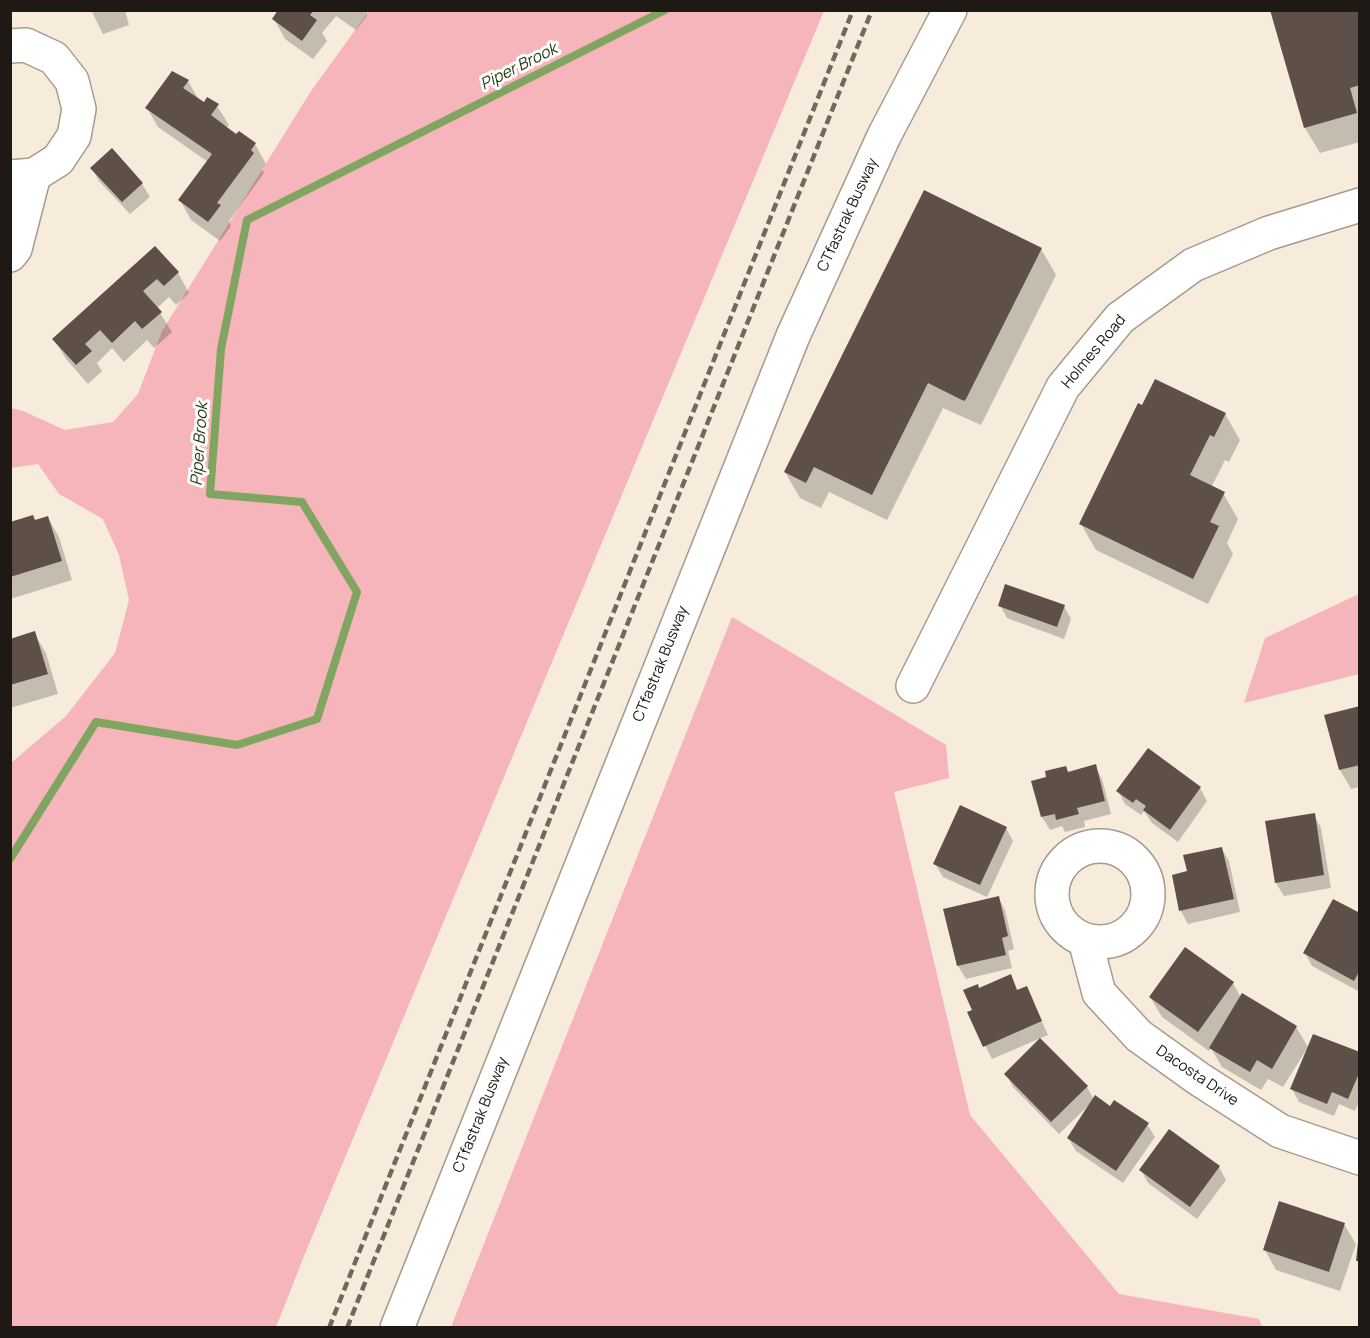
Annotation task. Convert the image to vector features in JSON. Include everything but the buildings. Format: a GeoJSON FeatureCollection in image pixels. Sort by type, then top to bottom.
{"type":"FeatureCollection","features":[{"type":"Feature","properties":{"kind":"street","name":"CTfastrak Busway"},"geometry":{"type":"LineString","coordinates":[[397,1328],[793,336],[884,136],[950,10]]}},
{"type":"Feature","properties":{"kind":"street"},"geometry":{"type":"LineString","coordinates":[[10,45],[26,45],[54,58],[72,81],[79,109],[74,136],[58,160],[22,176],[15,249],[10,255]]}},
{"type":"Feature","properties":{"kind":"street","name":"Holmes Road"},"geometry":{"type":"LineString","coordinates":[[913,686],[1063,387],[1120,318],[1193,266],[1269,233],[1359,205]]}},
{"type":"Feature","properties":{"kind":"street","name":"Dacosta Drive"},"geometry":{"type":"LineString","coordinates":[[1085,940],[1099,993],[1139,1036],[1199,1079],[1280,1131],[1359,1158]]}},
{"type":"Feature","properties":{"kind":"shaded area"},"geometry":{"type":"Polygon","coordinates":[[[369,11],[824,11],[276,1327],[11,1327],[11,763],[66,716],[115,653],[129,600],[119,555],[103,519],[59,494],[38,464],[11,468],[11,408],[65,430],[113,422],[138,394],[162,331],[311,91],[369,11]]]}},
{"type":"Feature","properties":{"kind":"shaded area"},"geometry":{"type":"Polygon","coordinates":[[[1359,594],[1359,674],[1244,703],[1265,638],[1359,594]]]}},
{"type":"Feature","properties":{"kind":"shaded area"},"geometry":{"type":"Polygon","coordinates":[[[732,617],[946,745],[949,778],[894,792],[970,1115],[1119,1294],[1259,1319],[1262,1327],[451,1327],[732,617]]]}},
{"type":"Feature","properties":{"kind":"waterway","name":"Piper Brook"},"geometry":{"type":"LineString","coordinates":[[10,859],[96,722],[237,745],[317,719],[357,592],[302,502],[210,494],[221,349],[247,220],[665,10]]}},
{"type":"Feature","properties":{"kind":"railway"},"geometry":{"type":"LineString","coordinates":[[329,1328],[853,10]]}},
{"type":"Feature","properties":{"kind":"railway"},"geometry":{"type":"LineString","coordinates":[[347,1328],[872,10]]}}]}
